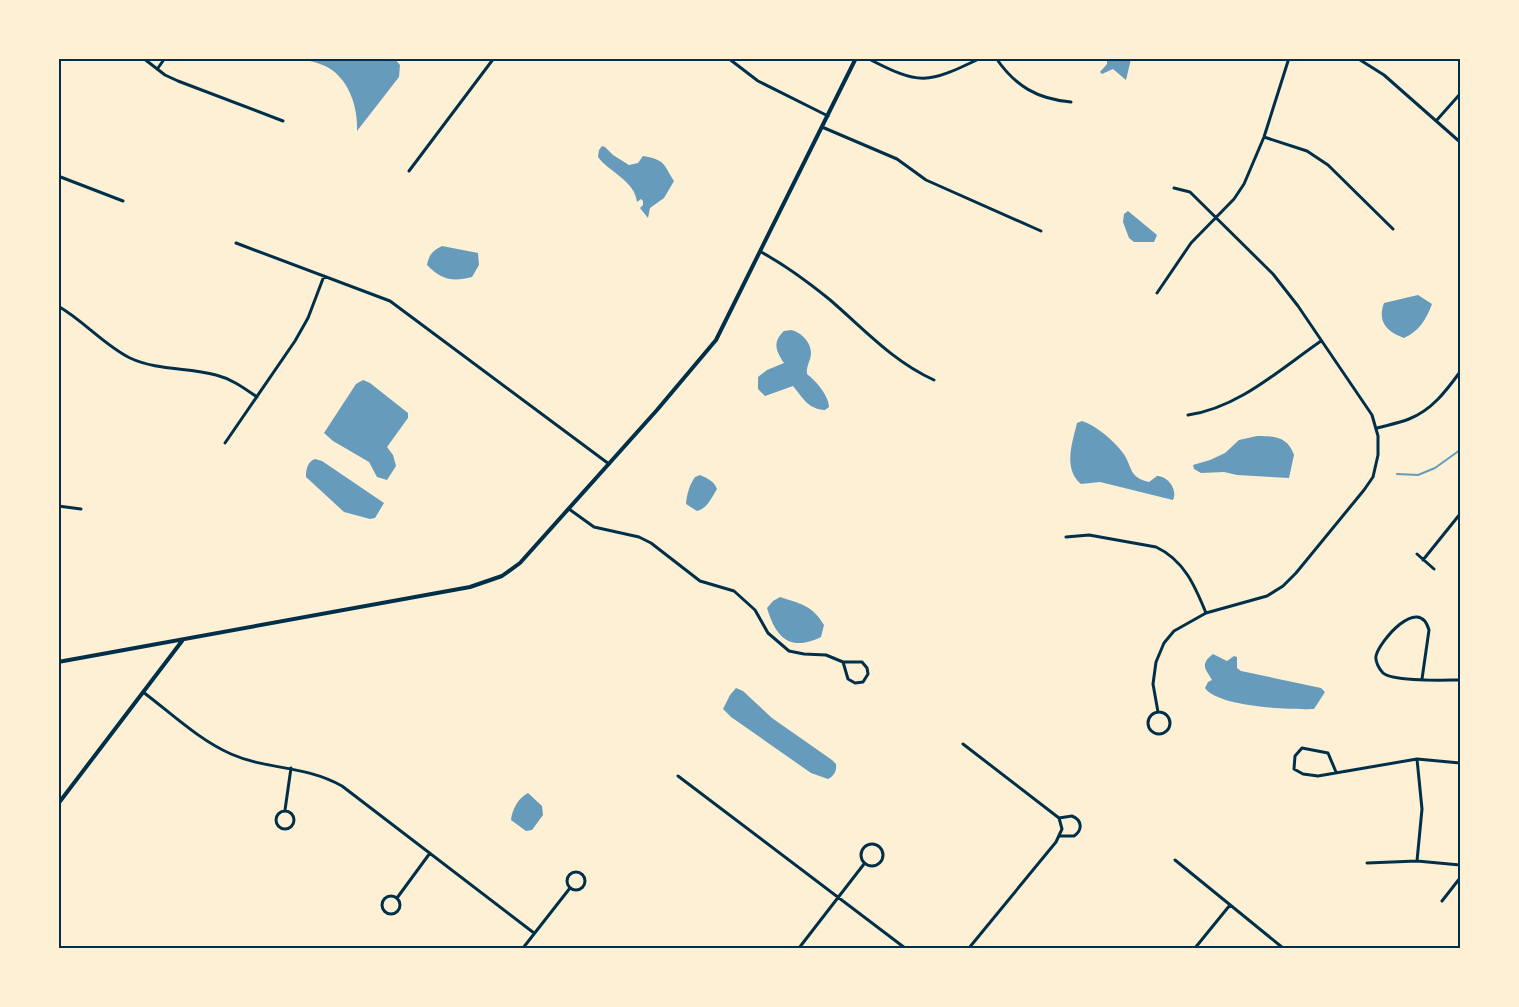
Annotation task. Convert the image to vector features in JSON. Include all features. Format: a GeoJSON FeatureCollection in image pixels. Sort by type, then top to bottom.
{"type":"FeatureCollection","features":[{"type":"Feature","properties":{"kind":"street"},"geometry":{"type":"LineString","coordinates":[[143,58],[165,75],[178,81],[283,121]]}},
{"type":"Feature","properties":{"kind":"street"},"geometry":{"type":"LineString","coordinates":[[158,68],[165,58]]}},
{"type":"Feature","properties":{"kind":"street"},"geometry":{"type":"LineString","coordinates":[[410,171],[494,58]]}},
{"type":"Feature","properties":{"kind":"street"},"geometry":{"type":"LineString","coordinates":[[728,58],[758,81],[828,116]]}},
{"type":"Feature","properties":{"kind":"street"},"geometry":{"type":"LineString","coordinates":[[58,662],[470,588],[502,576],[520,563],[694,368],[716,340],[856,58]]}},
{"type":"Feature","properties":{"kind":"street"},"geometry":{"type":"LineString","coordinates":[[867,58],[900,75],[929,79],[947,74],[981,58]]}},
{"type":"Feature","properties":{"kind":"street"},"geometry":{"type":"LineString","coordinates":[[996,58],[1008,76],[1021,86],[1056,100],[1071,102]]}},
{"type":"Feature","properties":{"kind":"street"},"geometry":{"type":"LineString","coordinates":[[1156,293],[1191,243],[1234,200],[1244,184],[1264,137],[1289,58]]}},
{"type":"Feature","properties":{"kind":"street"},"geometry":{"type":"LineString","coordinates":[[1357,58],[1384,75],[1461,142]]}},
{"type":"Feature","properties":{"kind":"street"},"geometry":{"type":"LineString","coordinates":[[1436,121],[1461,94]]}},
{"type":"Feature","properties":{"kind":"street"},"geometry":{"type":"LineString","coordinates":[[822,127],[897,159],[926,180],[1041,231]]}},
{"type":"Feature","properties":{"kind":"street"},"geometry":{"type":"LineString","coordinates":[[1264,137],[1307,151],[1328,165],[1393,229]]}},
{"type":"Feature","properties":{"kind":"street"},"geometry":{"type":"LineString","coordinates":[[58,176],[123,201]]}},
{"type":"Feature","properties":{"kind":"street"},"geometry":{"type":"LineString","coordinates":[[1158,712],[1153,684],[1156,662],[1164,643],[1174,631],[1206,613],[1267,596],[1283,586],[1364,490],[1372,477],[1378,455],[1377,428],[1363,402],[1298,306],[1273,274],[1190,192],[1174,188]]}},
{"type":"Feature","properties":{"kind":"street"},"geometry":{"type":"LineString","coordinates":[[236,243],[390,302],[609,464]]}},
{"type":"Feature","properties":{"kind":"street"},"geometry":{"type":"LineString","coordinates":[[761,252],[778,261],[829,299],[873,340],[907,366],[934,380]]}},
{"type":"Feature","properties":{"kind":"street"},"geometry":{"type":"LineString","coordinates":[[225,443],[303,328],[324,276]]}},
{"type":"Feature","properties":{"kind":"street"},"geometry":{"type":"LineString","coordinates":[[58,306],[131,358],[165,368],[215,374],[230,380],[257,397]]}},
{"type":"Feature","properties":{"kind":"street"},"geometry":{"type":"LineString","coordinates":[[1188,415],[1206,412],[1230,403],[1321,341]]}},
{"type":"Feature","properties":{"kind":"street"},"geometry":{"type":"LineString","coordinates":[[1377,428],[1408,419],[1425,411],[1436,402],[1461,372]]}},
{"type":"Feature","properties":{"kind":"street"},"geometry":{"type":"LineString","coordinates":[[58,506],[81,509]]}},
{"type":"Feature","properties":{"kind":"street"},"geometry":{"type":"LineString","coordinates":[[569,509],[594,527],[639,537],[651,543],[700,580],[734,591],[755,610],[768,633],[789,651],[826,655],[843,662],[862,662],[868,674],[863,682],[855,683],[848,680],[843,662]]}},
{"type":"Feature","properties":{"kind":"street"},"geometry":{"type":"LineString","coordinates":[[1423,560],[1461,514]]}},
{"type":"Feature","properties":{"kind":"street"},"geometry":{"type":"LineString","coordinates":[[1066,537],[1089,535],[1156,547],[1164,551],[1186,571],[1196,586],[1206,613]]}},
{"type":"Feature","properties":{"kind":"street"},"geometry":{"type":"LineString","coordinates":[[1417,554],[1434,569]]}},
{"type":"Feature","properties":{"kind":"street"},"geometry":{"type":"LineString","coordinates":[[1422,679],[1428,624],[1411,616],[1404,619],[1376,656],[1383,673],[1390,676],[1422,679],[1461,680]]}},
{"type":"Feature","properties":{"kind":"street"},"geometry":{"type":"LineString","coordinates":[[58,804],[182,641]]}},
{"type":"Feature","properties":{"kind":"street"},"geometry":{"type":"LineString","coordinates":[[143,692],[208,740],[231,754],[319,775],[342,786],[534,933]]}},
{"type":"Feature","properties":{"kind":"street"},"geometry":{"type":"LineString","coordinates":[[1158,712],[1166,714],[1170,722],[1168,730],[1161,735],[1153,732],[1148,725],[1150,717],[1158,712]]}},
{"type":"Feature","properties":{"kind":"street"},"geometry":{"type":"LineString","coordinates":[[963,744],[1059,818],[1062,829],[1061,836],[969,948]]}},
{"type":"Feature","properties":{"kind":"street"},"geometry":{"type":"LineString","coordinates":[[1336,771],[1328,753],[1302,748],[1295,756],[1294,769],[1303,774],[1318,776],[1336,771],[1417,759],[1461,763]]}},
{"type":"Feature","properties":{"kind":"street"},"geometry":{"type":"LineString","coordinates":[[1417,759],[1422,809],[1417,861]]}},
{"type":"Feature","properties":{"kind":"street"},"geometry":{"type":"LineString","coordinates":[[285,811],[291,768]]}},
{"type":"Feature","properties":{"kind":"street"},"geometry":{"type":"LineString","coordinates":[[678,776],[905,948]]}},
{"type":"Feature","properties":{"kind":"street"},"geometry":{"type":"LineString","coordinates":[[285,811],[292,816],[293,821],[291,826],[285,828],[280,827],[276,819],[280,812],[285,811]]}},
{"type":"Feature","properties":{"kind":"street"},"geometry":{"type":"LineString","coordinates":[[1059,818],[1072,816],[1078,819],[1080,825],[1079,831],[1074,836],[1061,836]]}},
{"type":"Feature","properties":{"kind":"street"},"geometry":{"type":"LineString","coordinates":[[873,843],[881,848],[883,854],[880,863],[869,866],[864,864],[861,852],[866,844],[873,843]]}},
{"type":"Feature","properties":{"kind":"street"},"geometry":{"type":"LineString","coordinates":[[397,898],[430,853]]}},
{"type":"Feature","properties":{"kind":"street"},"geometry":{"type":"LineString","coordinates":[[1175,860],[1283,948]]}},
{"type":"Feature","properties":{"kind":"street"},"geometry":{"type":"LineString","coordinates":[[1367,863],[1417,861],[1461,865]]}},
{"type":"Feature","properties":{"kind":"street"},"geometry":{"type":"LineString","coordinates":[[799,948],[864,864]]}},
{"type":"Feature","properties":{"kind":"street"},"geometry":{"type":"LineString","coordinates":[[573,871],[580,873],[584,880],[582,887],[576,890],[570,888],[567,882],[571,873],[573,871]]}},
{"type":"Feature","properties":{"kind":"street"},"geometry":{"type":"LineString","coordinates":[[1442,902],[1461,878]]}},
{"type":"Feature","properties":{"kind":"street"},"geometry":{"type":"LineString","coordinates":[[523,948],[570,888]]}},
{"type":"Feature","properties":{"kind":"street"},"geometry":{"type":"LineString","coordinates":[[392,896],[397,898],[400,906],[397,911],[391,913],[386,911],[382,905],[384,899],[392,896]]}},
{"type":"Feature","properties":{"kind":"street"},"geometry":{"type":"LineString","coordinates":[[1195,948],[1230,905]]}},
{"type":"Feature","properties":{"kind":"water"},"geometry":{"type":"Polygon","coordinates":[[[301,59],[395,59],[400,65],[399,77],[357,131],[355,106],[344,82],[329,68],[301,59]]]}},
{"type":"Feature","properties":{"kind":"water"},"geometry":{"type":"Polygon","coordinates":[[[1107,59],[1131,59],[1126,80],[1113,69],[1102,74],[1100,72],[1107,64],[1107,59]]]}},
{"type":"Feature","properties":{"kind":"water"},"geometry":{"type":"Polygon","coordinates":[[[602,146],[629,165],[638,163],[643,156],[656,159],[665,167],[674,181],[664,198],[650,208],[648,218],[640,208],[643,201],[641,199],[637,202],[627,182],[598,157],[602,146]]]}},
{"type":"Feature","properties":{"kind":"water"},"geometry":{"type":"Polygon","coordinates":[[[1128,211],[1157,235],[1154,242],[1134,242],[1129,238],[1123,222],[1124,214],[1128,211]]]}},
{"type":"Feature","properties":{"kind":"water"},"geometry":{"type":"Polygon","coordinates":[[[442,246],[478,253],[479,265],[472,277],[459,279],[442,277],[427,265],[432,254],[442,246]]]}},
{"type":"Feature","properties":{"kind":"water"},"geometry":{"type":"Polygon","coordinates":[[[1418,295],[1432,304],[1424,320],[1414,332],[1404,338],[1393,333],[1383,321],[1384,303],[1418,295]]]}},
{"type":"Feature","properties":{"kind":"water"},"geometry":{"type":"Polygon","coordinates":[[[791,330],[802,335],[809,345],[811,353],[807,374],[827,398],[829,407],[825,410],[810,405],[793,386],[765,396],[758,389],[758,377],[767,370],[784,363],[776,347],[780,335],[784,331],[791,330]]]}},
{"type":"Feature","properties":{"kind":"water"},"geometry":{"type":"Polygon","coordinates":[[[363,380],[408,413],[408,418],[387,447],[393,455],[396,466],[387,480],[377,477],[369,462],[333,441],[324,433],[356,384],[363,380]]]}},
{"type":"Feature","properties":{"kind":"water"},"geometry":{"type":"Polygon","coordinates":[[[1082,421],[1099,430],[1114,443],[1123,453],[1137,477],[1149,482],[1157,476],[1165,478],[1173,488],[1173,500],[1100,482],[1081,484],[1072,471],[1070,456],[1077,423],[1082,421]]]}},
{"type":"Feature","properties":{"kind":"water"},"geometry":{"type":"Polygon","coordinates":[[[1257,436],[1275,437],[1288,444],[1294,455],[1289,478],[1224,472],[1201,473],[1194,469],[1193,465],[1225,453],[1239,440],[1257,436]]]}},
{"type":"Feature","properties":{"kind":"water"},"geometry":{"type":"Polygon","coordinates":[[[315,459],[322,461],[384,503],[375,518],[370,519],[344,512],[306,477],[309,464],[315,459]]]}},
{"type":"Feature","properties":{"kind":"water"},"geometry":{"type":"Polygon","coordinates":[[[700,475],[712,482],[717,489],[706,505],[697,511],[686,504],[691,484],[695,477],[700,475]]]}},
{"type":"Feature","properties":{"kind":"water"},"geometry":{"type":"Polygon","coordinates":[[[780,597],[805,606],[815,613],[824,625],[821,637],[801,643],[786,639],[780,634],[767,608],[780,597]]]}},
{"type":"Feature","properties":{"kind":"water"},"geometry":{"type":"Polygon","coordinates":[[[1213,654],[1227,661],[1234,656],[1237,657],[1237,668],[1241,671],[1321,688],[1325,692],[1314,709],[1256,706],[1224,699],[1205,688],[1212,680],[1205,664],[1213,654]]]}},
{"type":"Feature","properties":{"kind":"water"},"geometry":{"type":"Polygon","coordinates":[[[736,688],[743,691],[772,718],[832,760],[836,764],[833,775],[828,779],[811,773],[731,717],[723,709],[736,688]]]}},
{"type":"Feature","properties":{"kind":"water"},"geometry":{"type":"Polygon","coordinates":[[[528,793],[542,806],[543,815],[532,830],[526,831],[511,820],[516,805],[528,793]]]}},
{"type":"Feature","properties":{"kind":"waterway"},"geometry":{"type":"LineString","coordinates":[[1397,474],[1418,475],[1435,468],[1460,450]]}}]}
